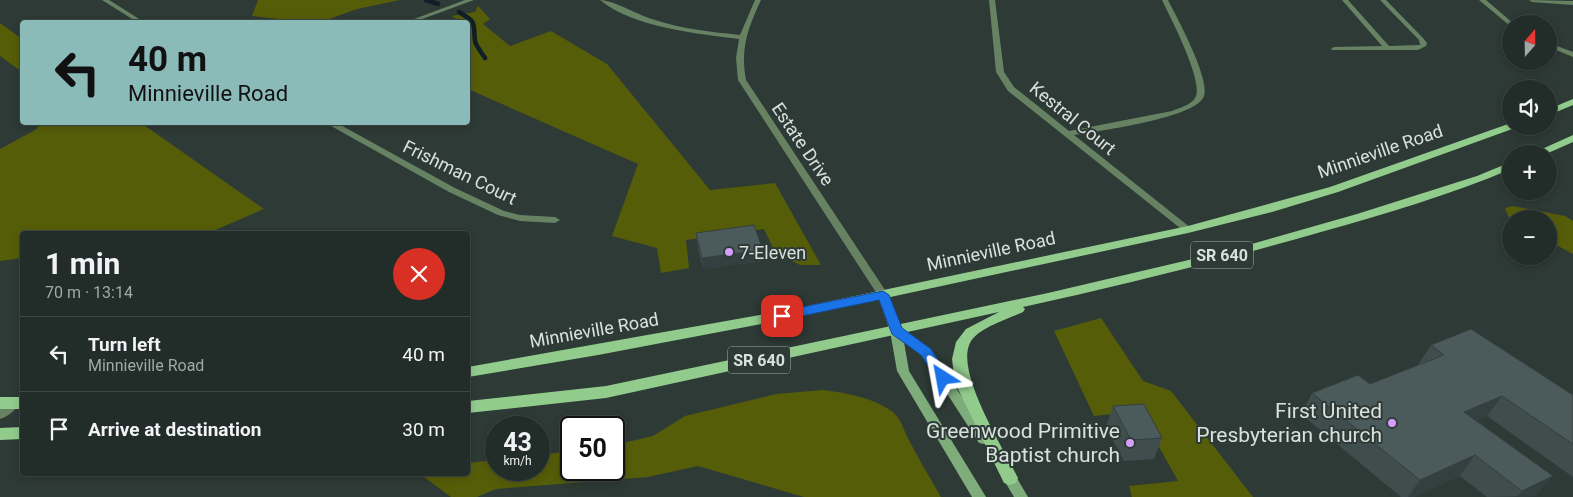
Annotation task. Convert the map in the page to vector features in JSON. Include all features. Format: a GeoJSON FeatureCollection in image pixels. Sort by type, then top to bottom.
{"type":"FeatureCollection","features":[{"type":"Feature","properties":{"kind":"main road"},"geometry":{"type":"LineString","coordinates":[[1557,109],[1573,102]]}},
{"type":"Feature","properties":{"kind":"main road","name":"Minnieville Road"},"geometry":{"type":"LineString","coordinates":[[470,372],[587,353],[883,295],[1188,230],[1308,198],[1502,129]]}},
{"type":"Feature","properties":{"kind":"main road"},"geometry":{"type":"LineString","coordinates":[[1557,145],[1573,138]]}},
{"type":"Feature","properties":{"kind":"main road","name":"SR 640"},"geometry":{"type":"LineString","coordinates":[[470,407],[606,392],[1048,297],[1230,254],[1361,218],[1481,178],[1502,169]]}},
{"type":"Feature","properties":{"kind":"main road"},"geometry":{"type":"LineString","coordinates":[[883,295],[896,330],[903,371],[979,497]]}},
{"type":"Feature","properties":{"kind":"main road"},"geometry":{"type":"LineString","coordinates":[[1010,478],[963,383],[959,367],[961,346],[966,338],[977,328],[1048,297]]}},
{"type":"Feature","properties":{"kind":"main road"},"geometry":{"type":"LineString","coordinates":[[896,330],[926,352],[1022,497]]}},
{"type":"Feature","properties":{"kind":"main road"},"geometry":{"type":"LineString","coordinates":[[0,434],[20,434]]}},
{"type":"Feature","properties":{"kind":"street"},"geometry":{"type":"LineString","coordinates":[[105,0],[138,20]]}},
{"type":"Feature","properties":{"kind":"street"},"geometry":{"type":"LineString","coordinates":[[415,20],[470,0]]}},
{"type":"Feature","properties":{"kind":"street"},"geometry":{"type":"LineString","coordinates":[[603,0],[628,14],[660,24],[713,34],[743,37]]}},
{"type":"Feature","properties":{"kind":"street","name":"Estate Drive"},"geometry":{"type":"LineString","coordinates":[[758,0],[739,52],[738,65],[742,80],[883,295]]}},
{"type":"Feature","properties":{"kind":"street","name":"Kestral Court"},"geometry":{"type":"LineString","coordinates":[[992,0],[1000,72],[1011,89],[1188,230]]}},
{"type":"Feature","properties":{"kind":"street"},"geometry":{"type":"LineString","coordinates":[[1068,134],[1174,112],[1186,108],[1200,97],[1201,82],[1165,0]]}},
{"type":"Feature","properties":{"kind":"street"},"geometry":{"type":"LineString","coordinates":[[1345,0],[1387,48]]}},
{"type":"Feature","properties":{"kind":"street"},"geometry":{"type":"LineString","coordinates":[[1334,49],[1418,48],[1423,46],[1424,43],[1383,0]]}},
{"type":"Feature","properties":{"kind":"street"},"geometry":{"type":"LineString","coordinates":[[1482,0],[1502,17]]}},
{"type":"Feature","properties":{"kind":"street"},"geometry":{"type":"LineString","coordinates":[[1532,0],[1573,3]]}},
{"type":"Feature","properties":{"kind":"street"},"geometry":{"type":"LineString","coordinates":[[1558,49],[1573,55]]}},
{"type":"Feature","properties":{"kind":"street","name":"Frishman Court"},"geometry":{"type":"LineString","coordinates":[[333,125],[452,190],[501,213],[520,218],[555,220]]}},
{"type":"Feature","properties":{"kind":"street"},"geometry":{"type":"LineString","coordinates":[[0,414],[12,403]]}},
{"type":"Feature","properties":{"kind":"green space"},"geometry":{"type":"Polygon","coordinates":[[[258,0],[400,0],[357,9],[327,20],[287,20],[252,16],[258,0]]]}},
{"type":"Feature","properties":{"kind":"green space"},"geometry":{"type":"Polygon","coordinates":[[[478,6],[490,19],[483,24],[510,46],[551,31],[607,64],[710,190],[775,183],[821,265],[800,265],[775,252],[764,229],[686,240],[689,268],[661,273],[657,248],[612,236],[638,164],[470,90],[470,20],[459,20],[451,16],[475,12],[478,6]]]}},
{"type":"Feature","properties":{"kind":"green space"},"geometry":{"type":"Polygon","coordinates":[[[0,23],[20,38],[20,71],[0,56],[0,23]]]}},
{"type":"Feature","properties":{"kind":"green space"},"geometry":{"type":"Polygon","coordinates":[[[40,125],[144,125],[264,209],[213,231],[20,231],[20,258],[0,261],[0,149],[35,130],[40,125]]]}},
{"type":"Feature","properties":{"kind":"green space"},"geometry":{"type":"Polygon","coordinates":[[[1513,206],[1534,210],[1506,210],[1505,208],[1513,206]]]}},
{"type":"Feature","properties":{"kind":"green space"},"geometry":{"type":"Polygon","coordinates":[[[1557,214],[1565,216],[1573,221],[1573,254],[1557,245],[1557,214]]]}},
{"type":"Feature","properties":{"kind":"green space"},"geometry":{"type":"Polygon","coordinates":[[[1101,318],[1143,381],[1171,391],[1253,497],[1132,497],[1129,486],[1178,481],[1139,411],[1094,416],[1054,331],[1101,318]]]}},
{"type":"Feature","properties":{"kind":"green space"},"geometry":{"type":"Polygon","coordinates":[[[823,390],[866,399],[896,415],[941,497],[804,497],[698,466],[648,477],[625,479],[625,442],[653,436],[685,416],[776,394],[823,390]]]}},
{"type":"Feature","properties":{"kind":"green space"},"geometry":{"type":"Polygon","coordinates":[[[560,452],[560,481],[597,481],[496,489],[477,497],[451,497],[423,476],[470,476],[470,463],[485,461],[485,481],[550,481],[550,454],[560,452]]]}},
{"type":"Feature","properties":{"kind":"building"},"geometry":{"type":"Polygon","coordinates":[[[754,225],[763,250],[702,258],[696,233],[754,225]]]}},
{"type":"Feature","properties":{"kind":"building","name":"First United Presbyterian church"},"geometry":{"type":"Polygon","coordinates":[[[1471,329],[1573,395],[1573,444],[1502,396],[1464,412],[1553,476],[1522,491],[1475,455],[1420,480],[1312,393],[1358,375],[1370,384],[1444,355],[1431,345],[1471,329]]]}},
{"type":"Feature","properties":{"kind":"building"},"geometry":{"type":"Polygon","coordinates":[[[1144,404],[1162,438],[1131,440],[1113,406],[1144,404]]]}},
{"type":"Feature","properties":{"kind":"waterway"},"geometry":{"type":"LineString","coordinates":[[426,0],[438,4]]}},
{"type":"Feature","properties":{"kind":"waterway"},"geometry":{"type":"LineString","coordinates":[[459,12],[473,23],[475,41],[485,58]]}},
{"type":"Feature","properties":{"kind":"place","name":"7-Eleven"},"geometry":{"type":"Point","coordinates":[729,252]}},
{"type":"Feature","properties":{"kind":"place","name":"First United Presbyterian church"},"geometry":{"type":"Point","coordinates":[1392,423]}},
{"type":"Feature","properties":{"kind":"place","name":"Greenwood Primitive Baptist church"},"geometry":{"type":"Point","coordinates":[1130,443]}},
{"type":"Feature","properties":{"kind":"route"},"geometry":{"type":"LineString","coordinates":[[782,316],[883,295],[896,330],[926,352],[943,378]]}}]}
